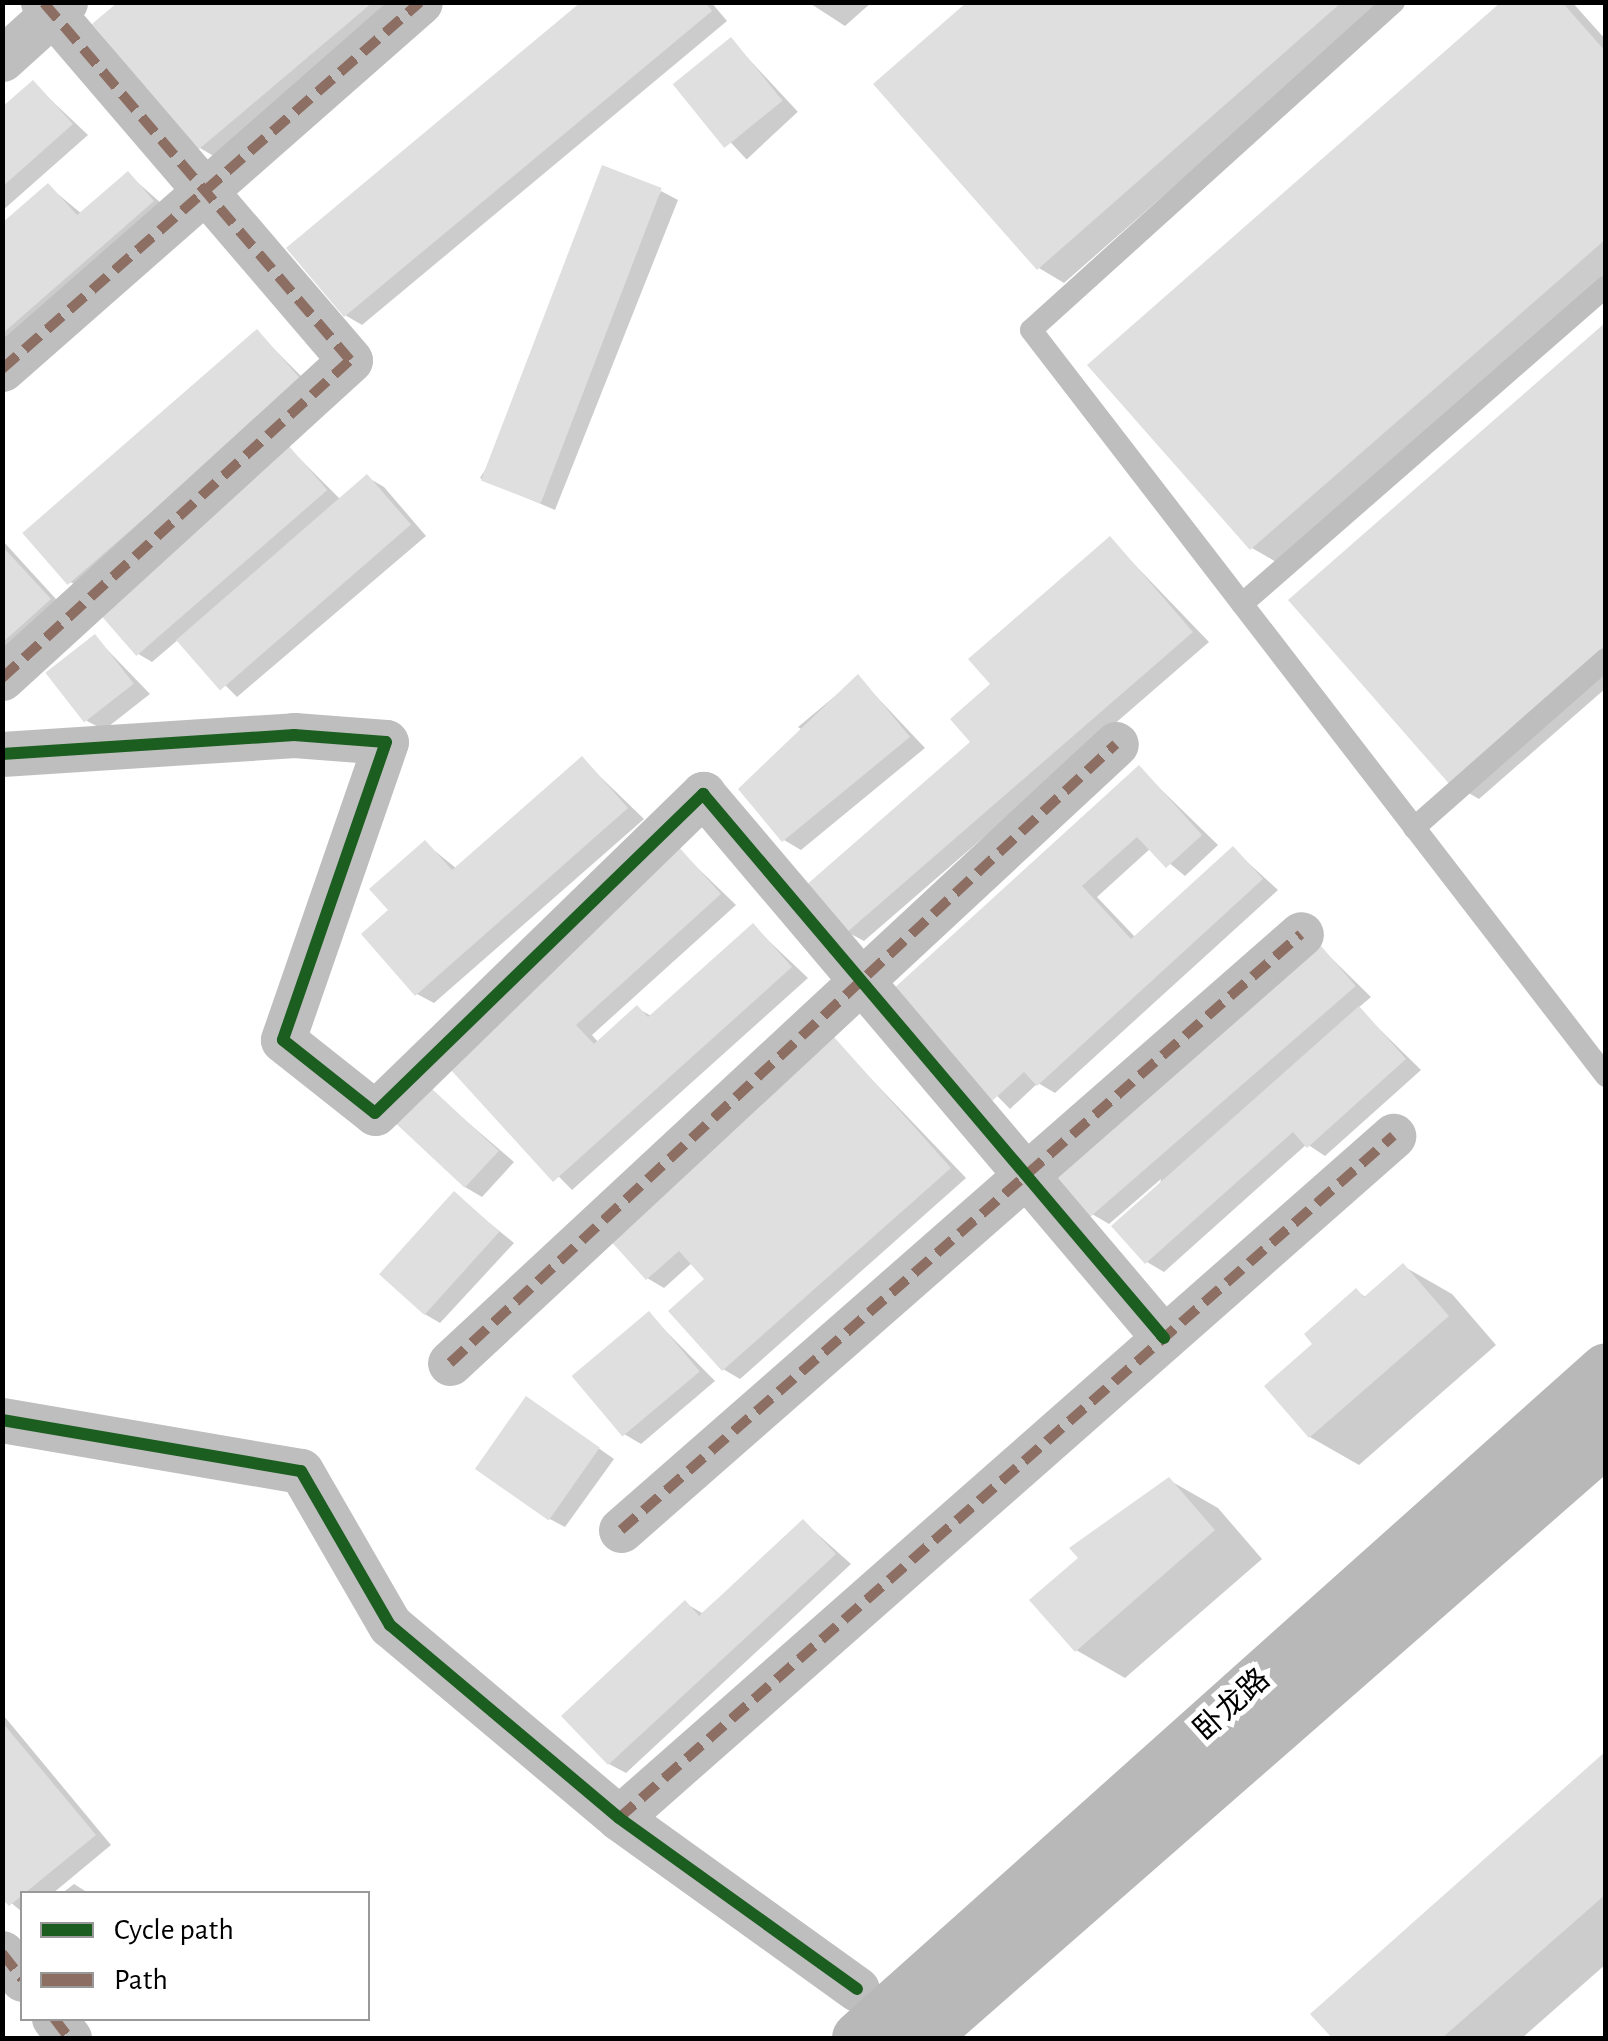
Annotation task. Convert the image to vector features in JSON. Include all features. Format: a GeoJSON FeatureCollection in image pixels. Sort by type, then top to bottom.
{"type":"FeatureCollection","features":[{"type":"Feature","properties":{"kind":"main road","name":"卧龙路"},"geometry":{"type":"LineString","coordinates":[[858,2014],[1606,1370]]}},
{"type":"Feature","properties":{"kind":"main road","name":"卧龙路"},"geometry":{"type":"LineString","coordinates":[[919,2038],[1606,1437]]}},
{"type":"Feature","properties":{"kind":"street"},"geometry":{"type":"LineString","coordinates":[[2,368],[420,2]]}},
{"type":"Feature","properties":{"kind":"street"},"geometry":{"type":"LineString","coordinates":[[2,58],[54,6],[350,360],[2,678]]}},
{"type":"Feature","properties":{"kind":"street"},"geometry":{"type":"LineString","coordinates":[[2,754],[294,735],[386,742],[283,1040],[375,1113],[702,794],[1164,1338]]}},
{"type":"Feature","properties":{"kind":"street"},"geometry":{"type":"LineString","coordinates":[[450,1363],[1116,744]]}},
{"type":"Feature","properties":{"kind":"street"},"geometry":{"type":"LineString","coordinates":[[621,1530],[1301,934]]}},
{"type":"Feature","properties":{"kind":"street"},"geometry":{"type":"LineString","coordinates":[[619,1818],[1393,1136]]}},
{"type":"Feature","properties":{"kind":"street"},"geometry":{"type":"LineString","coordinates":[[2,1420],[300,1471],[390,1625],[858,2014]]}},
{"type":"Feature","properties":{"kind":"street"},"geometry":{"type":"LineString","coordinates":[[2,1953],[20,1976]]}},
{"type":"Feature","properties":{"kind":"lane"},"geometry":{"type":"LineString","coordinates":[[1394,2],[1031,330],[1606,1076]]}},
{"type":"Feature","properties":{"kind":"lane"},"geometry":{"type":"LineString","coordinates":[[1242,604],[1606,286]]}},
{"type":"Feature","properties":{"kind":"lane"},"geometry":{"type":"LineString","coordinates":[[1414,828],[1606,659]]}},
{"type":"Feature","properties":{"kind":"building"},"geometry":{"type":"Polygon","coordinates":[[[118,2],[373,2],[198,150],[92,24],[118,2]]]}},
{"type":"Feature","properties":{"kind":"building"},"geometry":{"type":"Polygon","coordinates":[[[581,2],[705,2],[712,11],[344,317],[286,248],[581,2]]]}},
{"type":"Feature","properties":{"kind":"building"},"geometry":{"type":"Polygon","coordinates":[[[967,2],[1342,2],[1037,270],[873,84],[967,2]]]}},
{"type":"Feature","properties":{"kind":"building"},"geometry":{"type":"Polygon","coordinates":[[[1501,2],[1562,2],[1606,52],[1606,239],[1250,550],[1087,365],[1501,2]]]}},
{"type":"Feature","properties":{"kind":"building"},"geometry":{"type":"Polygon","coordinates":[[[731,37],[783,101],[724,148],[673,84],[731,37]]]}},
{"type":"Feature","properties":{"kind":"building"},"geometry":{"type":"Polygon","coordinates":[[[33,80],[73,124],[2,187],[2,107],[33,80]]]}},
{"type":"Feature","properties":{"kind":"building"},"geometry":{"type":"Polygon","coordinates":[[[602,165],[662,188],[541,503],[481,481],[602,165]]]}},
{"type":"Feature","properties":{"kind":"building"},"geometry":{"type":"Polygon","coordinates":[[[128,171],[154,201],[2,334],[2,223],[48,183],[77,215],[128,171]]]}},
{"type":"Feature","properties":{"kind":"building"},"geometry":{"type":"Polygon","coordinates":[[[1606,322],[1606,651],[1451,786],[1288,600],[1606,322]]]}},
{"type":"Feature","properties":{"kind":"building"},"geometry":{"type":"Polygon","coordinates":[[[257,329],[302,381],[68,585],[22,533],[257,329]]]}},
{"type":"Feature","properties":{"kind":"building"},"geometry":{"type":"Polygon","coordinates":[[[282,438],[327,490],[136,656],[91,604],[282,438]]]}},
{"type":"Feature","properties":{"kind":"building"},"geometry":{"type":"Polygon","coordinates":[[[367,474],[411,525],[220,691],[176,640],[367,474]]]}},
{"type":"Feature","properties":{"kind":"building"},"geometry":{"type":"Polygon","coordinates":[[[1110,536],[1193,632],[845,934],[804,887],[970,742],[950,719],[990,684],[968,659],[1110,536]]]}},
{"type":"Feature","properties":{"kind":"building"},"geometry":{"type":"Polygon","coordinates":[[[2,546],[51,599],[2,643],[2,546]]]}},
{"type":"Feature","properties":{"kind":"building"},"geometry":{"type":"Polygon","coordinates":[[[95,634],[134,684],[84,722],[45,673],[95,634]]]}},
{"type":"Feature","properties":{"kind":"building"},"geometry":{"type":"Polygon","coordinates":[[[858,674],[910,737],[782,842],[738,789],[858,674]]]}},
{"type":"Feature","properties":{"kind":"building"},"geometry":{"type":"Polygon","coordinates":[[[582,756],[628,808],[415,996],[361,934],[388,910],[369,889],[425,840],[452,870],[582,756]]]}},
{"type":"Feature","properties":{"kind":"building"},"geometry":{"type":"Polygon","coordinates":[[[1139,765],[1202,835],[1166,868],[1137,837],[1082,886],[1131,939],[1233,846],[1263,879],[1037,1086],[1024,1072],[992,1101],[891,991],[1139,765]]]}},
{"type":"Feature","properties":{"kind":"building"},"geometry":{"type":"Polygon","coordinates":[[[677,845],[721,894],[576,1025],[594,1044],[637,1005],[648,1017],[753,923],[792,967],[553,1182],[440,1058],[677,845]]]}},
{"type":"Feature","properties":{"kind":"building"},"geometry":{"type":"Polygon","coordinates":[[[1321,946],[1356,986],[1090,1217],[1055,1177],[1321,946]]]}},
{"type":"Feature","properties":{"kind":"building"},"geometry":{"type":"Polygon","coordinates":[[[1359,1006],[1406,1059],[1307,1148],[1293,1132],[1145,1264],[1111,1226],[1359,1006]]]}},
{"type":"Feature","properties":{"kind":"building"},"geometry":{"type":"Polygon","coordinates":[[[834,1037],[951,1168],[722,1371],[668,1311],[704,1279],[679,1251],[646,1280],[608,1238],[834,1037]]]}},
{"type":"Feature","properties":{"kind":"building"},"geometry":{"type":"Polygon","coordinates":[[[430,1087],[499,1151],[465,1188],[396,1124],[430,1087]]]}},
{"type":"Feature","properties":{"kind":"building"},"geometry":{"type":"Polygon","coordinates":[[[454,1191],[499,1232],[424,1315],[379,1274],[454,1191]]]}},
{"type":"Feature","properties":{"kind":"building"},"geometry":{"type":"Polygon","coordinates":[[[1403,1263],[1449,1316],[1309,1438],[1264,1386],[1312,1344],[1304,1334],[1356,1288],[1364,1297],[1403,1263]]]}},
{"type":"Feature","properties":{"kind":"building"},"geometry":{"type":"Polygon","coordinates":[[[649,1311],[700,1372],[622,1436],[572,1376],[649,1311]]]}},
{"type":"Feature","properties":{"kind":"building"},"geometry":{"type":"Polygon","coordinates":[[[526,1396],[600,1448],[549,1521],[475,1469],[526,1396]]]}},
{"type":"Feature","properties":{"kind":"building"},"geometry":{"type":"Polygon","coordinates":[[[1169,1477],[1215,1530],[1075,1652],[1029,1600],[1078,1558],[1069,1548],[1169,1477]]]}},
{"type":"Feature","properties":{"kind":"building"},"geometry":{"type":"Polygon","coordinates":[[[803,1519],[836,1554],[608,1765],[561,1716],[685,1600],[699,1616],[803,1519]]]}},
{"type":"Feature","properties":{"kind":"building"},"geometry":{"type":"Polygon","coordinates":[[[2,1722],[96,1835],[27,1891],[20,1891],[20,1897],[9,1906],[2,1899],[2,1722]]]}},
{"type":"Feature","properties":{"kind":"building"},"geometry":{"type":"Polygon","coordinates":[[[1606,1751],[1606,1894],[1442,2038],[1332,2038],[1310,2014],[1606,1751]]]}},
{"type":"Feature","properties":{"kind":"marked path"},"geometry":{"type":"LineString","coordinates":[[2,678],[350,360],[43,2]]}},
{"type":"Feature","properties":{"kind":"marked path"},"geometry":{"type":"LineString","coordinates":[[2,369],[420,2]]}},
{"type":"Feature","properties":{"kind":"marked path"},"geometry":{"type":"LineString","coordinates":[[450,1363],[1116,744]]}},
{"type":"Feature","properties":{"kind":"marked path"},"geometry":{"type":"LineString","coordinates":[[621,1530],[1301,934]]}},
{"type":"Feature","properties":{"kind":"marked path"},"geometry":{"type":"LineString","coordinates":[[619,1818],[1393,1136]]}},
{"type":"Feature","properties":{"kind":"marked path"},"geometry":{"type":"LineString","coordinates":[[2,1953],[20,1976]]}},
{"type":"Feature","properties":{"kind":"marked path"},"geometry":{"type":"LineString","coordinates":[[56,2021],[69,2038]]}},
{"type":"Feature","properties":{"kind":"cycle path"},"geometry":{"type":"LineString","coordinates":[[2,754],[294,735],[386,742],[283,1040],[375,1113],[703,794],[1164,1338]]}},
{"type":"Feature","properties":{"kind":"cycle path"},"geometry":{"type":"LineString","coordinates":[[2,1420],[301,1471],[390,1625],[619,1818],[857,1989]]}}]}
